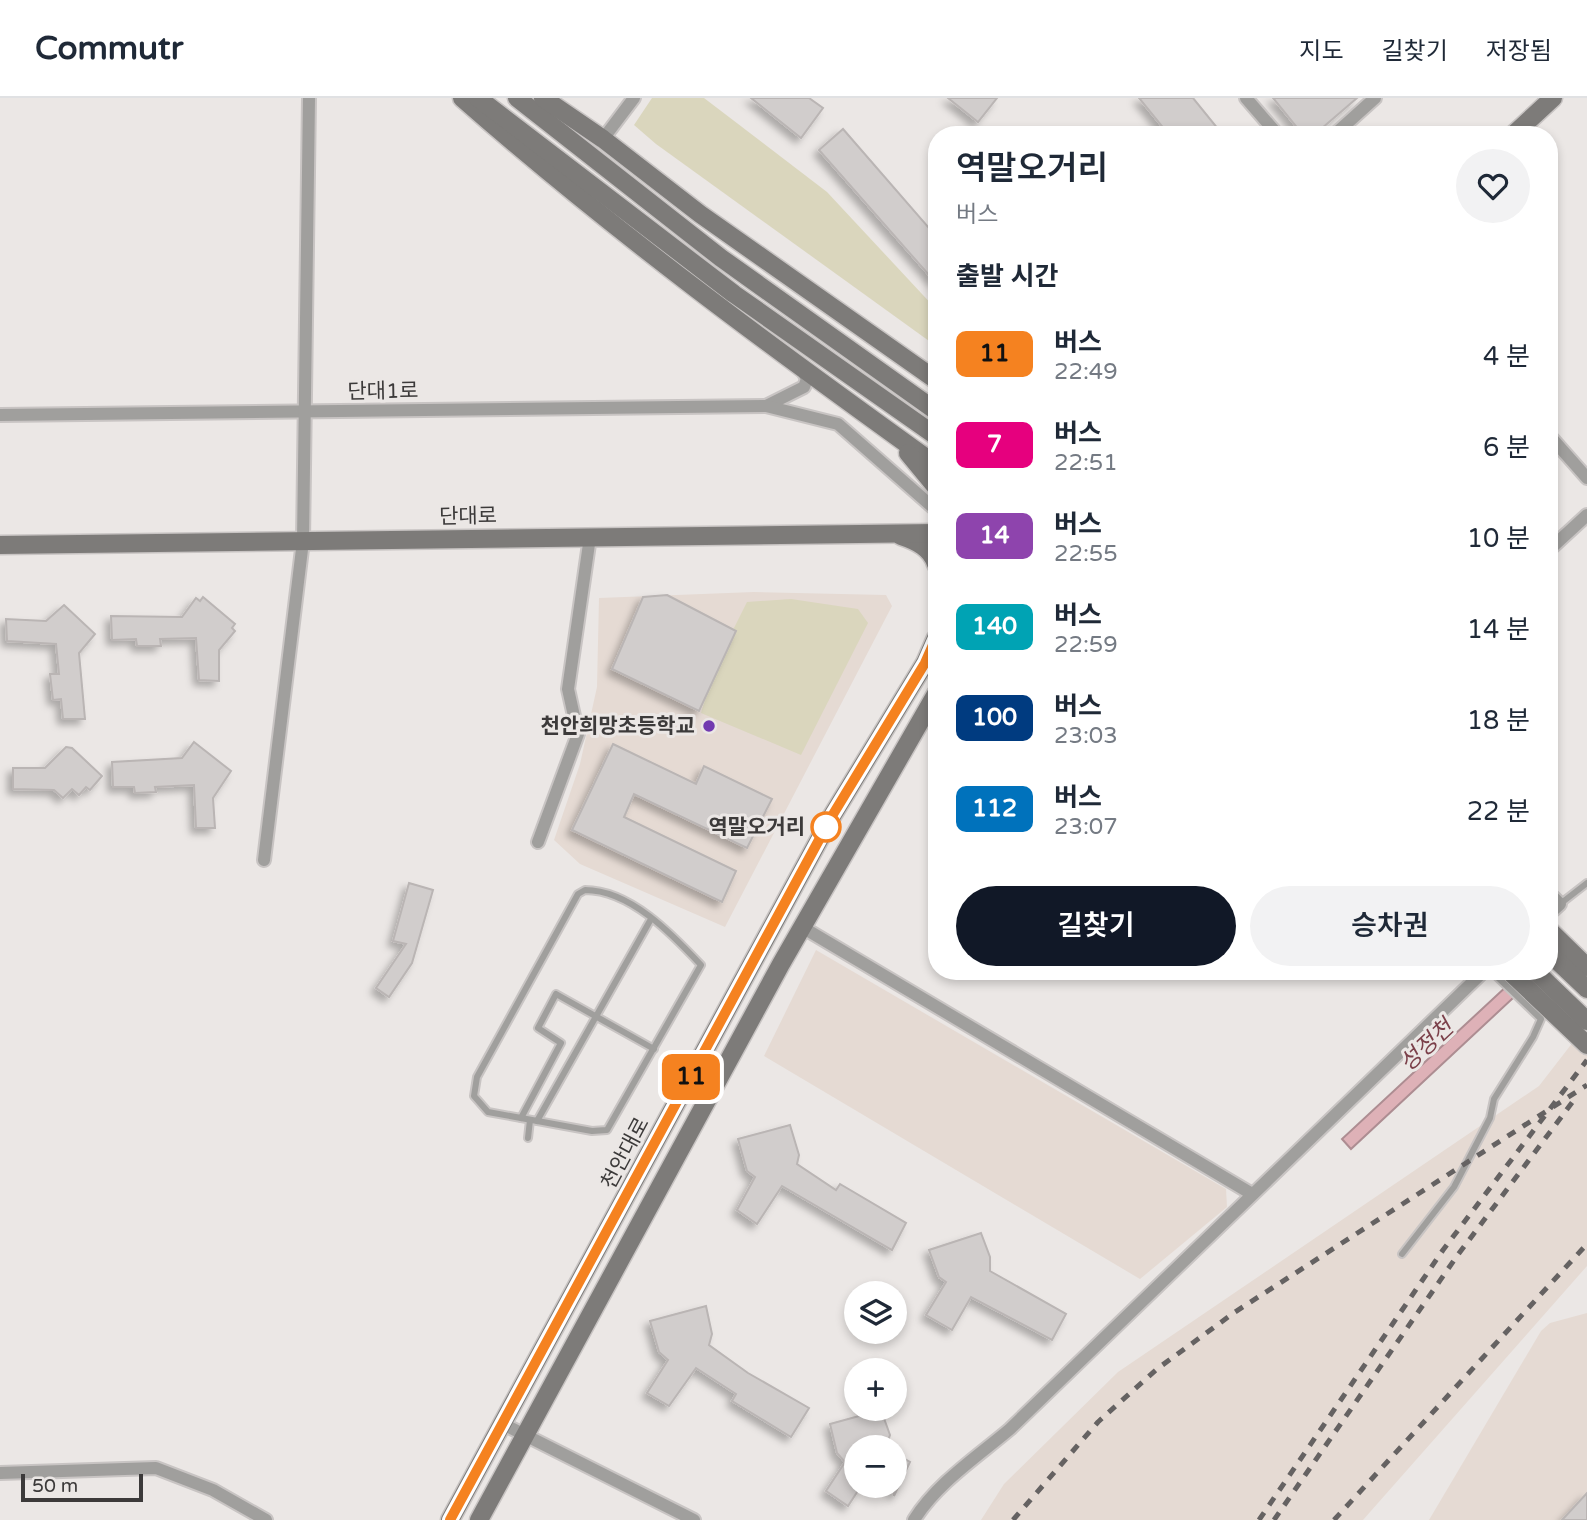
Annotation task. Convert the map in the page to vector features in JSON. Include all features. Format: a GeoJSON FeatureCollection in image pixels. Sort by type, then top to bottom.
{"type":"FeatureCollection","features":[{"type":"Feature","properties":{"kind":"main road"},"geometry":{"type":"LineString","coordinates":[[462,98],[544,170],[684,282],[928,458]]}},
{"type":"Feature","properties":{"kind":"main road"},"geometry":{"type":"LineString","coordinates":[[478,98],[734,294],[928,430]]}},
{"type":"Feature","properties":{"kind":"main road"},"geometry":{"type":"LineString","coordinates":[[517,98],[721,258],[928,405]]}},
{"type":"Feature","properties":{"kind":"main road"},"geometry":{"type":"LineString","coordinates":[[543,98],[603,139],[700,214],[928,374]]}},
{"type":"Feature","properties":{"kind":"main road"},"geometry":{"type":"LineString","coordinates":[[1523,126],[1553,98]]}},
{"type":"Feature","properties":{"kind":"main road"},"geometry":{"type":"LineString","coordinates":[[832,390],[908,453],[928,477]]}},
{"type":"Feature","properties":{"kind":"main road"},"geometry":{"type":"LineString","coordinates":[[894,533],[916,540],[928,551]]}},
{"type":"Feature","properties":{"kind":"main road","name":"단대로"},"geometry":{"type":"LineString","coordinates":[[0,545],[928,533]]}},
{"type":"Feature","properties":{"kind":"main road","name":"천안대로"},"geometry":{"type":"LineString","coordinates":[[450,1520],[832,816],[928,660]]}},
{"type":"Feature","properties":{"kind":"main road"},"geometry":{"type":"LineString","coordinates":[[479,1520],[802,927],[928,708]]}},
{"type":"Feature","properties":{"kind":"main road"},"geometry":{"type":"LineString","coordinates":[[1558,939],[1587,967]]}},
{"type":"Feature","properties":{"kind":"main road"},"geometry":{"type":"LineString","coordinates":[[1558,962],[1587,989]]}},
{"type":"Feature","properties":{"kind":"main road"},"geometry":{"type":"LineString","coordinates":[[1510,980],[1587,1045]]}},
{"type":"Feature","properties":{"kind":"main road"},"geometry":{"type":"LineString","coordinates":[[1544,980],[1587,1021]]}},
{"type":"Feature","properties":{"kind":"street"},"geometry":{"type":"LineString","coordinates":[[264,860],[303,541],[309,98]]}},
{"type":"Feature","properties":{"kind":"street"},"geometry":{"type":"LineString","coordinates":[[603,139],[634,98]]}},
{"type":"Feature","properties":{"kind":"street"},"geometry":{"type":"LineString","coordinates":[[1246,98],[1270,126]]}},
{"type":"Feature","properties":{"kind":"street"},"geometry":{"type":"LineString","coordinates":[[1344,126],[1375,98]]}},
{"type":"Feature","properties":{"kind":"street"},"geometry":{"type":"LineString","coordinates":[[766,406],[804,387],[807,379],[801,367]]}},
{"type":"Feature","properties":{"kind":"street"},"geometry":{"type":"LineString","coordinates":[[766,406],[838,424],[928,503]]}},
{"type":"Feature","properties":{"kind":"street","name":"단대1로"},"geometry":{"type":"LineString","coordinates":[[0,415],[766,406]]}},
{"type":"Feature","properties":{"kind":"street"},"geometry":{"type":"LineString","coordinates":[[1558,445],[1587,478]]}},
{"type":"Feature","properties":{"kind":"street"},"geometry":{"type":"LineString","coordinates":[[1558,542],[1587,515]]}},
{"type":"Feature","properties":{"kind":"street"},"geometry":{"type":"LineString","coordinates":[[538,842],[578,734],[568,689],[590,537]]}},
{"type":"Feature","properties":{"kind":"street"},"geometry":{"type":"LineString","coordinates":[[802,927],[1252,1194]]}},
{"type":"Feature","properties":{"kind":"street"},"geometry":{"type":"LineString","coordinates":[[914,1520],[932,1496],[1010,1429],[1475,980]]}},
{"type":"Feature","properties":{"kind":"street"},"geometry":{"type":"LineString","coordinates":[[503,1424],[694,1520]]}},
{"type":"Feature","properties":{"kind":"street"},"geometry":{"type":"LineString","coordinates":[[0,1473],[156,1468],[213,1490],[266,1520]]}},
{"type":"Feature","properties":{"kind":"lane"},"geometry":{"type":"LineString","coordinates":[[1560,904],[1587,883]]}},
{"type":"Feature","properties":{"kind":"lane"},"geometry":{"type":"LineString","coordinates":[[584,890],[611,894],[651,919],[701,965],[607,1130],[592,1131],[534,1121],[488,1112],[480,1106],[474,1096],[477,1077],[579,894],[584,890]]}},
{"type":"Feature","properties":{"kind":"lane"},"geometry":{"type":"LineString","coordinates":[[528,1138],[534,1121],[651,919]]}},
{"type":"Feature","properties":{"kind":"lane"},"geometry":{"type":"LineString","coordinates":[[1402,1254],[1454,1187],[1490,1118],[1494,1099],[1533,1037],[1541,1019],[1519,999],[1508,980]]}},
{"type":"Feature","properties":{"kind":"lane"},"geometry":{"type":"LineString","coordinates":[[521,1118],[561,1043],[538,1028],[556,994],[654,1049]]}},
{"type":"Feature","properties":{"kind":"shaded area"},"geometry":{"type":"Polygon","coordinates":[[[652,98],[704,98],[827,192],[928,300],[928,340],[656,144],[634,125],[652,98]]]}},
{"type":"Feature","properties":{"kind":"shaded area","name":"천안희망초등학교"},"geometry":{"type":"Polygon","coordinates":[[[754,592],[886,595],[892,606],[725,927],[580,864],[554,840],[580,764],[597,687],[599,598],[754,592]]]}},
{"type":"Feature","properties":{"kind":"shaded area"},"geometry":{"type":"Polygon","coordinates":[[[791,599],[858,609],[868,623],[801,755],[701,713],[714,668],[747,602],[791,599]]]}},
{"type":"Feature","properties":{"kind":"shaded area"},"geometry":{"type":"Polygon","coordinates":[[[816,950],[1226,1189],[1227,1207],[1140,1279],[764,1056],[816,950]]]}},
{"type":"Feature","properties":{"kind":"shaded area"},"geometry":{"type":"Polygon","coordinates":[[[1513,980],[1532,980],[1351,1149],[1342,1139],[1513,980]]]}},
{"type":"Feature","properties":{"kind":"shaded area"},"geometry":{"type":"Polygon","coordinates":[[[1587,1024],[1587,1266],[1363,1520],[981,1520],[1004,1484],[1118,1372],[1539,1086],[1587,1024]]]}},
{"type":"Feature","properties":{"kind":"shaded area"},"geometry":{"type":"Polygon","coordinates":[[[1587,1313],[1587,1520],[1429,1520],[1541,1331],[1550,1323],[1587,1313]]]}},
{"type":"Feature","properties":{"kind":"building"},"geometry":{"type":"Polygon","coordinates":[[[751,98],[809,98],[823,108],[801,138],[751,98]]]}},
{"type":"Feature","properties":{"kind":"building"},"geometry":{"type":"Polygon","coordinates":[[[948,98],[997,98],[978,122],[948,98]]]}},
{"type":"Feature","properties":{"kind":"building"},"geometry":{"type":"Polygon","coordinates":[[[1139,98],[1193,98],[1216,126],[1162,126],[1139,98]]]}},
{"type":"Feature","properties":{"kind":"building"},"geometry":{"type":"Polygon","coordinates":[[[1273,98],[1357,98],[1324,126],[1296,126],[1273,98]]]}},
{"type":"Feature","properties":{"kind":"building"},"geometry":{"type":"Polygon","coordinates":[[[843,129],[928,227],[928,274],[819,150],[843,129]]]}},
{"type":"Feature","properties":{"kind":"building"},"geometry":{"type":"Polygon","coordinates":[[[667,595],[736,631],[699,711],[612,669],[643,597],[667,595]]]}},
{"type":"Feature","properties":{"kind":"building"},"geometry":{"type":"Polygon","coordinates":[[[203,597],[235,624],[232,628],[235,631],[219,650],[219,681],[199,680],[196,638],[160,639],[161,646],[137,646],[136,639],[112,640],[111,616],[182,617],[196,598],[200,601],[203,597]]]}},
{"type":"Feature","properties":{"kind":"building"},"geometry":{"type":"Polygon","coordinates":[[[64,605],[95,634],[79,653],[85,719],[63,719],[61,699],[53,700],[50,674],[59,674],[56,644],[7,641],[6,619],[46,621],[64,605]]]}},
{"type":"Feature","properties":{"kind":"building"},"geometry":{"type":"Polygon","coordinates":[[[194,742],[231,771],[213,798],[215,828],[196,828],[194,785],[155,787],[156,792],[135,793],[134,787],[113,787],[112,762],[182,758],[194,742]]]}},
{"type":"Feature","properties":{"kind":"building"},"geometry":{"type":"Polygon","coordinates":[[[613,744],[696,784],[704,766],[772,799],[747,848],[634,794],[624,817],[736,871],[722,902],[572,830],[613,744]]]}},
{"type":"Feature","properties":{"kind":"building"},"geometry":{"type":"Polygon","coordinates":[[[66,747],[72,748],[102,776],[90,790],[86,787],[79,795],[72,789],[63,798],[54,790],[13,789],[13,768],[45,768],[66,747]]]}},
{"type":"Feature","properties":{"kind":"building"},"geometry":{"type":"Polygon","coordinates":[[[409,883],[433,890],[412,963],[389,997],[376,988],[406,944],[393,941],[409,883]]]}},
{"type":"Feature","properties":{"kind":"building"},"geometry":{"type":"Polygon","coordinates":[[[790,1125],[799,1155],[797,1164],[836,1190],[840,1184],[906,1223],[892,1250],[782,1186],[757,1224],[737,1210],[755,1177],[747,1171],[738,1139],[790,1125]]]}},
{"type":"Feature","properties":{"kind":"building"},"geometry":{"type":"Polygon","coordinates":[[[981,1233],[990,1257],[990,1271],[1066,1314],[1052,1340],[971,1297],[952,1330],[926,1315],[946,1282],[939,1277],[929,1250],[981,1233]]]}},
{"type":"Feature","properties":{"kind":"building"},"geometry":{"type":"Polygon","coordinates":[[[706,1306],[712,1334],[709,1345],[748,1373],[809,1408],[791,1437],[732,1401],[736,1394],[696,1368],[669,1406],[647,1393],[668,1360],[659,1352],[650,1321],[706,1306]]]}},
{"type":"Feature","properties":{"kind":"building"},"geometry":{"type":"Polygon","coordinates":[[[844,1420],[885,1421],[890,1435],[844,1435],[844,1461],[837,1453],[830,1424],[844,1420]]]}},
{"type":"Feature","properties":{"kind":"building"},"geometry":{"type":"Polygon","coordinates":[[[844,1464],[844,1498],[853,1498],[848,1506],[826,1491],[844,1464]]]}},
{"type":"Feature","properties":{"kind":"building"},"geometry":{"type":"Polygon","coordinates":[[[1587,1493],[1587,1520],[1562,1520],[1587,1493]]]}},
{"type":"Feature","properties":{"kind":"railway"},"geometry":{"type":"LineString","coordinates":[[1259,1520],[1443,1250],[1587,1060]]}},
{"type":"Feature","properties":{"kind":"railway"},"geometry":{"type":"LineString","coordinates":[[1013,1520],[1098,1422],[1157,1369],[1235,1312],[1587,1085]]}},
{"type":"Feature","properties":{"kind":"railway"},"geometry":{"type":"LineString","coordinates":[[1274,1520],[1457,1256],[1577,1096]]}},
{"type":"Feature","properties":{"kind":"railway"},"geometry":{"type":"LineString","coordinates":[[1334,1520],[1587,1244]]}},
{"type":"Feature","properties":{"kind":"bus line","name":"11"},"geometry":{"type":"LineString","coordinates":[[450,1520],[832,816],[928,656]]}},
{"type":"Feature","properties":{"kind":"place","name":"천안희망초등학교"},"geometry":{"type":"Point","coordinates":[709,726]}},
{"type":"Feature","properties":{"kind":"place","name":"역말오거리"},"geometry":{"type":"Point","coordinates":[826,827]}},
{"type":"Feature","properties":{"kind":"water label","name":"성정천"},"geometry":{"type":"Point","coordinates":[1426,1045]}}]}
